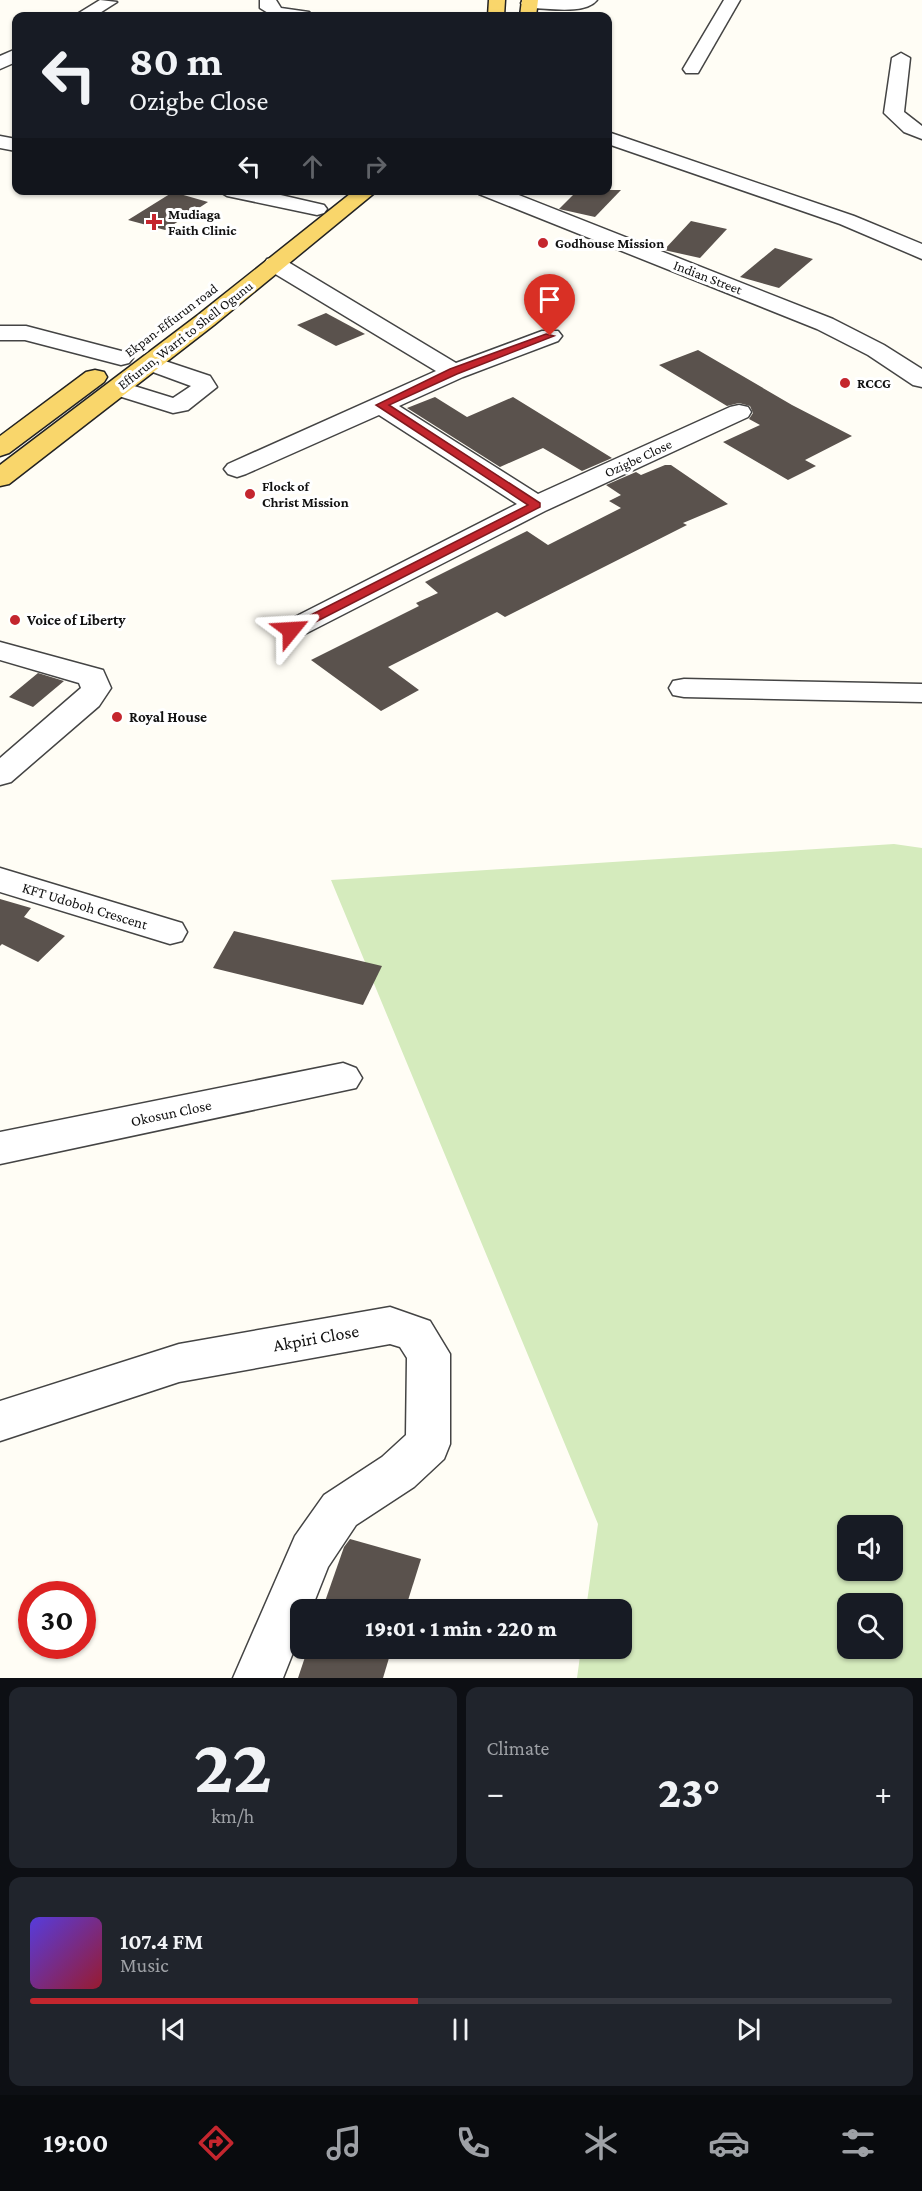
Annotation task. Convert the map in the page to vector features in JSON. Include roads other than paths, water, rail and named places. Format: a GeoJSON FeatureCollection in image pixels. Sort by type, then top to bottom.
{"type":"FeatureCollection","features":[{"type":"Feature","properties":{"kind":"main road","name":"Ekpan-Effurun road"},"geometry":{"type":"LineString","coordinates":[[0,448],[334,195]]}},
{"type":"Feature","properties":{"kind":"main road","name":"Effurun, Warri to Shell Ogunu"},"geometry":{"type":"LineString","coordinates":[[0,478],[150,363],[362,195]]}},
{"type":"Feature","properties":{"kind":"street"},"geometry":{"type":"LineString","coordinates":[[268,0],[269,8],[276,12]]}},
{"type":"Feature","properties":{"kind":"street"},"geometry":{"type":"LineString","coordinates":[[529,6],[581,3],[589,0]]}},
{"type":"Feature","properties":{"kind":"street"},"geometry":{"type":"LineString","coordinates":[[692,69],[732,0]]}},
{"type":"Feature","properties":{"kind":"street"},"geometry":{"type":"LineString","coordinates":[[90,12],[109,2]]}},
{"type":"Feature","properties":{"kind":"street"},"geometry":{"type":"LineString","coordinates":[[901,58],[894,113],[910,128],[922,133]]}},
{"type":"Feature","properties":{"kind":"street"},"geometry":{"type":"LineString","coordinates":[[612,139],[847,220],[922,252]]}},
{"type":"Feature","properties":{"kind":"street"},"geometry":{"type":"LineString","coordinates":[[251,195],[317,209]]}},
{"type":"Feature","properties":{"kind":"street","name":"Indian Street"},"geometry":{"type":"LineString","coordinates":[[499,195],[786,308],[854,340],[908,369],[922,380]]}},
{"type":"Feature","properties":{"kind":"street"},"geometry":{"type":"LineString","coordinates":[[275,264],[454,372]]}},
{"type":"Feature","properties":{"kind":"street"},"geometry":{"type":"LineString","coordinates":[[0,333],[26,333],[121,358]]}},
{"type":"Feature","properties":{"kind":"street"},"geometry":{"type":"LineString","coordinates":[[237,469],[454,372],[550,336]]}},
{"type":"Feature","properties":{"kind":"street"},"geometry":{"type":"LineString","coordinates":[[118,388],[173,406],[179,405],[205,387],[201,381],[150,363]]}},
{"type":"Feature","properties":{"kind":"street"},"geometry":{"type":"LineString","coordinates":[[381,405],[536,505]]}},
{"type":"Feature","properties":{"kind":"street","name":"Ozigbe Close"},"geometry":{"type":"LineString","coordinates":[[291,630],[536,505],[739,412]]}},
{"type":"Feature","properties":{"kind":"street"},"geometry":{"type":"LineString","coordinates":[[0,651],[92,677],[96,688],[88,699],[0,775]]}},
{"type":"Feature","properties":{"kind":"street"},"geometry":{"type":"LineString","coordinates":[[684,688],[922,693]]}},
{"type":"Feature","properties":{"kind":"street","name":"KFT Udoboh Crescent"},"geometry":{"type":"LineString","coordinates":[[0,880],[170,932]]}},
{"type":"Feature","properties":{"kind":"street","name":"Okosun Close"},"geometry":{"type":"LineString","coordinates":[[0,1148],[343,1078]]}},
{"type":"Feature","properties":{"kind":"street","name":"Akpiri Close"},"geometry":{"type":"LineString","coordinates":[[0,1421],[179,1364],[390,1325],[415,1334],[429,1354],[428,1444],[398,1472],[340,1510],[311,1552],[258,1678]]}},
{"type":"Feature","properties":{"kind":"place","name":"Mudiaga Faith Clinic"},"geometry":{"type":"Point","coordinates":[154,222]}},
{"type":"Feature","properties":{"kind":"place","name":"Godhouse Mission"},"geometry":{"type":"Point","coordinates":[543,243]}},
{"type":"Feature","properties":{"kind":"place","name":"RCCG"},"geometry":{"type":"Point","coordinates":[845,383]}},
{"type":"Feature","properties":{"kind":"place","name":"Flock of Christ Mission"},"geometry":{"type":"Point","coordinates":[250,494]}},
{"type":"Feature","properties":{"kind":"place","name":"Voice of Liberty"},"geometry":{"type":"Point","coordinates":[15,620]}},
{"type":"Feature","properties":{"kind":"place","name":"Royal House"},"geometry":{"type":"Point","coordinates":[117,717]}}]}
